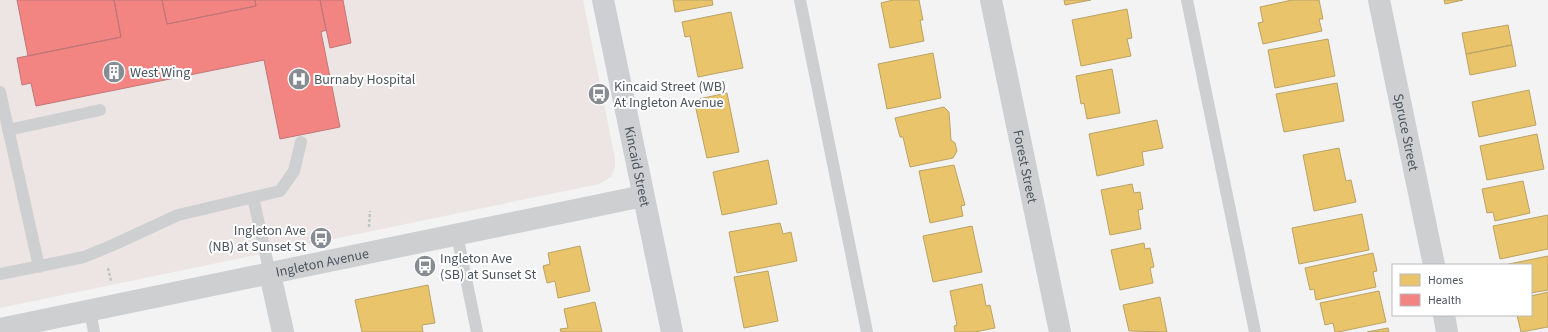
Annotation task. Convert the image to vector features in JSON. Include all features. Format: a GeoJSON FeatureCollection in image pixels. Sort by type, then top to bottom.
{"type":"FeatureCollection","features":[{"type":"Feature","properties":{"kind":"street","name":"Kincaid Street"},"geometry":{"type":"LineString","coordinates":[[603,0],[672,332]]}},
{"type":"Feature","properties":{"kind":"street","name":"Forest Street"},"geometry":{"type":"LineString","coordinates":[[991,0],[1060,332]]}},
{"type":"Feature","properties":{"kind":"street","name":"Spruce Street"},"geometry":{"type":"LineString","coordinates":[[1379,0],[1434,264]]}},
{"type":"Feature","properties":{"kind":"street","name":"Ingleton Avenue"},"geometry":{"type":"LineString","coordinates":[[0,329],[643,196]]}},
{"type":"Feature","properties":{"kind":"street"},"geometry":{"type":"LineString","coordinates":[[270,274],[283,332]]}},
{"type":"Feature","properties":{"kind":"street"},"geometry":{"type":"LineString","coordinates":[[1444,316],[1448,332]]}},
{"type":"Feature","properties":{"kind":"lane"},"geometry":{"type":"LineString","coordinates":[[800,0],[867,332]]}},
{"type":"Feature","properties":{"kind":"lane"},"geometry":{"type":"LineString","coordinates":[[1187,0],[1255,332]]}},
{"type":"Feature","properties":{"kind":"lane"},"geometry":{"type":"LineString","coordinates":[[0,92],[39,267]]}},
{"type":"Feature","properties":{"kind":"lane"},"geometry":{"type":"LineString","coordinates":[[8,130],[100,110]]}},
{"type":"Feature","properties":{"kind":"lane"},"geometry":{"type":"LineString","coordinates":[[0,274],[84,257],[178,215],[280,191],[294,172],[301,142]]}},
{"type":"Feature","properties":{"kind":"lane"},"geometry":{"type":"LineString","coordinates":[[253,198],[270,274]]}},
{"type":"Feature","properties":{"kind":"lane"},"geometry":{"type":"LineString","coordinates":[[457,235],[476,332]]}},
{"type":"Feature","properties":{"kind":"lane"},"geometry":{"type":"LineString","coordinates":[[90,311],[94,332]]}},
{"type":"Feature","properties":{"kind":"path"},"geometry":{"type":"LineString","coordinates":[[368,227],[370,211]]}},
{"type":"Feature","properties":{"kind":"path"},"geometry":{"type":"LineString","coordinates":[[108,267],[111,281]]}},
{"type":"Feature","properties":{"kind":"shaded area","name":"Burnaby Hospital"},"geometry":{"type":"Polygon","coordinates":[[[0,0],[583,0],[615,158],[615,167],[611,177],[599,184],[0,308],[0,0]]]}},
{"type":"Feature","properties":{"kind":"building: Homes"},"geometry":{"type":"Polygon","coordinates":[[[673,0],[712,0],[713,5],[675,12],[673,0]]]}},
{"type":"Feature","properties":{"kind":"building: Homes"},"geometry":{"type":"Polygon","coordinates":[[[893,0],[919,0],[923,20],[920,20],[924,41],[890,48],[881,3],[893,0]]]}},
{"type":"Feature","properties":{"kind":"building: Homes"},"geometry":{"type":"Polygon","coordinates":[[[1064,0],[1091,0],[1065,5],[1064,0]]]}},
{"type":"Feature","properties":{"kind":"building: Homes"},"geometry":{"type":"Polygon","coordinates":[[[1292,0],[1319,0],[1323,19],[1319,19],[1322,31],[1263,44],[1258,23],[1263,22],[1260,7],[1292,0]]]}},
{"type":"Feature","properties":{"kind":"building: Homes"},"geometry":{"type":"Polygon","coordinates":[[[1444,0],[1463,0],[1445,4],[1444,0]]]}},
{"type":"Feature","properties":{"kind":"building: Homes"},"geometry":{"type":"Polygon","coordinates":[[[1127,9],[1132,38],[1127,39],[1131,56],[1081,66],[1072,20],[1127,9]]]}},
{"type":"Feature","properties":{"kind":"building: Homes"},"geometry":{"type":"Polygon","coordinates":[[[731,12],[743,68],[698,77],[690,36],[685,37],[682,22],[731,12]]]}},
{"type":"Feature","properties":{"kind":"building: Homes"},"geometry":{"type":"Polygon","coordinates":[[[1508,25],[1512,45],[1466,54],[1462,33],[1508,25]]]}},
{"type":"Feature","properties":{"kind":"building: Homes"},"geometry":{"type":"Polygon","coordinates":[[[1328,39],[1335,76],[1275,88],[1268,50],[1328,39]]]}},
{"type":"Feature","properties":{"kind":"building: Homes"},"geometry":{"type":"Polygon","coordinates":[[[1512,45],[1516,66],[1470,75],[1466,54],[1512,45]]]}},
{"type":"Feature","properties":{"kind":"building: Homes"},"geometry":{"type":"Polygon","coordinates":[[[933,53],[941,98],[887,109],[878,64],[933,53]]]}},
{"type":"Feature","properties":{"kind":"building: Homes"},"geometry":{"type":"Polygon","coordinates":[[[1112,69],[1120,113],[1087,119],[1084,103],[1081,104],[1076,76],[1112,69]]]}},
{"type":"Feature","properties":{"kind":"building: Homes"},"geometry":{"type":"Polygon","coordinates":[[[1337,83],[1344,121],[1284,132],[1276,94],[1337,83]]]}},
{"type":"Feature","properties":{"kind":"building: Homes"},"geometry":{"type":"Polygon","coordinates":[[[1529,90],[1536,125],[1479,137],[1472,102],[1529,90]]]}},
{"type":"Feature","properties":{"kind":"building: Homes"},"geometry":{"type":"Polygon","coordinates":[[[727,93],[739,152],[707,158],[694,100],[727,93]]]}},
{"type":"Feature","properties":{"kind":"building: Homes"},"geometry":{"type":"Polygon","coordinates":[[[944,107],[949,112],[951,140],[955,143],[957,151],[953,158],[910,167],[903,137],[900,137],[895,118],[944,107]]]}},
{"type":"Feature","properties":{"kind":"building: Homes"},"geometry":{"type":"Polygon","coordinates":[[[1157,120],[1163,148],[1142,152],[1144,165],[1097,176],[1089,134],[1157,120]]]}},
{"type":"Feature","properties":{"kind":"building: Homes"},"geometry":{"type":"Polygon","coordinates":[[[1537,134],[1544,169],[1487,180],[1480,146],[1537,134]]]}},
{"type":"Feature","properties":{"kind":"building: Homes"},"geometry":{"type":"Polygon","coordinates":[[[1339,148],[1346,181],[1351,180],[1356,202],[1314,211],[1303,155],[1339,148]]]}},
{"type":"Feature","properties":{"kind":"building: Homes"},"geometry":{"type":"Polygon","coordinates":[[[768,160],[777,204],[722,215],[713,172],[768,160]]]}},
{"type":"Feature","properties":{"kind":"building: Homes"},"geometry":{"type":"Polygon","coordinates":[[[954,165],[965,205],[961,206],[963,216],[930,223],[919,171],[954,165]]]}},
{"type":"Feature","properties":{"kind":"building: Homes"},"geometry":{"type":"Polygon","coordinates":[[[1523,181],[1530,213],[1495,221],[1493,212],[1487,213],[1482,189],[1523,181]]]}},
{"type":"Feature","properties":{"kind":"building: Homes"},"geometry":{"type":"Polygon","coordinates":[[[1132,184],[1134,193],[1140,192],[1143,209],[1138,210],[1141,229],[1110,235],[1101,190],[1132,184]]]}},
{"type":"Feature","properties":{"kind":"building: Homes"},"geometry":{"type":"Polygon","coordinates":[[[1362,214],[1369,250],[1299,264],[1292,228],[1362,214]]]}},
{"type":"Feature","properties":{"kind":"building: Homes"},"geometry":{"type":"Polygon","coordinates":[[[1548,215],[1548,249],[1500,259],[1493,226],[1548,215]]]}},
{"type":"Feature","properties":{"kind":"building: Homes"},"geometry":{"type":"Polygon","coordinates":[[[780,223],[783,234],[791,232],[797,261],[737,273],[729,232],[780,223]]]}},
{"type":"Feature","properties":{"kind":"building: Homes"},"geometry":{"type":"Polygon","coordinates":[[[972,226],[982,272],[933,282],[923,236],[972,226]]]}},
{"type":"Feature","properties":{"kind":"building: Homes"},"geometry":{"type":"Polygon","coordinates":[[[1144,243],[1145,249],[1150,248],[1154,267],[1150,268],[1153,283],[1120,290],[1111,250],[1144,243]]]}},
{"type":"Feature","properties":{"kind":"building: Homes"},"geometry":{"type":"Polygon","coordinates":[[[580,246],[590,291],[558,298],[555,281],[547,283],[543,266],[550,264],[548,253],[580,246]]]}},
{"type":"Feature","properties":{"kind":"building: Homes"},"geometry":{"type":"Polygon","coordinates":[[[1373,253],[1377,271],[1373,272],[1376,287],[1316,300],[1314,289],[1310,290],[1305,268],[1373,253]]]}},
{"type":"Feature","properties":{"kind":"building: Homes"},"geometry":{"type":"Polygon","coordinates":[[[1548,256],[1548,290],[1532,293],[1532,264],[1509,264],[1548,256]]]}},
{"type":"Feature","properties":{"kind":"building: Homes"},"geometry":{"type":"Polygon","coordinates":[[[768,271],[778,321],[744,328],[734,277],[768,271]]]}},
{"type":"Feature","properties":{"kind":"building: Homes"},"geometry":{"type":"Polygon","coordinates":[[[982,284],[986,306],[990,305],[995,328],[975,332],[955,332],[954,326],[957,325],[950,291],[982,284]]]}},
{"type":"Feature","properties":{"kind":"building: Homes"},"geometry":{"type":"Polygon","coordinates":[[[428,285],[435,323],[422,325],[423,332],[362,332],[355,300],[428,285]]]}},
{"type":"Feature","properties":{"kind":"building: Homes"},"geometry":{"type":"Polygon","coordinates":[[[1379,291],[1386,322],[1338,332],[1335,332],[1333,323],[1325,325],[1320,303],[1379,291]]]}},
{"type":"Feature","properties":{"kind":"building: Homes"},"geometry":{"type":"Polygon","coordinates":[[[1548,292],[1548,327],[1521,332],[1517,316],[1532,316],[1532,296],[1548,292]]]}},
{"type":"Feature","properties":{"kind":"building: Homes"},"geometry":{"type":"Polygon","coordinates":[[[1160,297],[1167,332],[1129,331],[1123,305],[1160,297]]]}},
{"type":"Feature","properties":{"kind":"building: Homes"},"geometry":{"type":"Polygon","coordinates":[[[595,302],[602,332],[561,332],[560,329],[568,328],[564,309],[595,302]]]}},
{"type":"Feature","properties":{"kind":"building: Homes"},"geometry":{"type":"Polygon","coordinates":[[[1388,328],[1389,332],[1367,332],[1388,328]]]}},
{"type":"Feature","properties":{"kind":"building: Health"},"geometry":{"type":"Polygon","coordinates":[[[17,0],[114,0],[121,37],[28,56],[17,0]]]}},
{"type":"Feature","properties":{"kind":"building: Health","name":"West Wing"},"geometry":{"type":"Polygon","coordinates":[[[114,0],[162,0],[167,24],[256,6],[255,0],[320,0],[326,30],[321,32],[340,127],[280,139],[264,60],[36,106],[31,83],[22,85],[17,58],[121,37],[114,0]]]}},
{"type":"Feature","properties":{"kind":"building: Health"},"geometry":{"type":"Polygon","coordinates":[[[162,0],[255,0],[256,6],[167,24],[162,0]]]}},
{"type":"Feature","properties":{"kind":"building: Health"},"geometry":{"type":"Polygon","coordinates":[[[320,0],[343,0],[351,43],[330,48],[320,0]]]}},
{"type":"Feature","properties":{"kind":"place","name":"West Wing"},"geometry":{"type":"Point","coordinates":[114,72]}},
{"type":"Feature","properties":{"kind":"place","name":"Burnaby Hospital"},"geometry":{"type":"Point","coordinates":[299,79]}},
{"type":"Feature","properties":{"kind":"place","name":"Kincaid Street (WB) At Ingleton Avenue"},"geometry":{"type":"Point","coordinates":[599,94]}},
{"type":"Feature","properties":{"kind":"place","name":"Ingleton Ave (NB) at Sunset St"},"geometry":{"type":"Point","coordinates":[321,238]}},
{"type":"Feature","properties":{"kind":"place","name":"Ingleton Ave (SB) at Sunset St"},"geometry":{"type":"Point","coordinates":[425,266]}}]}
